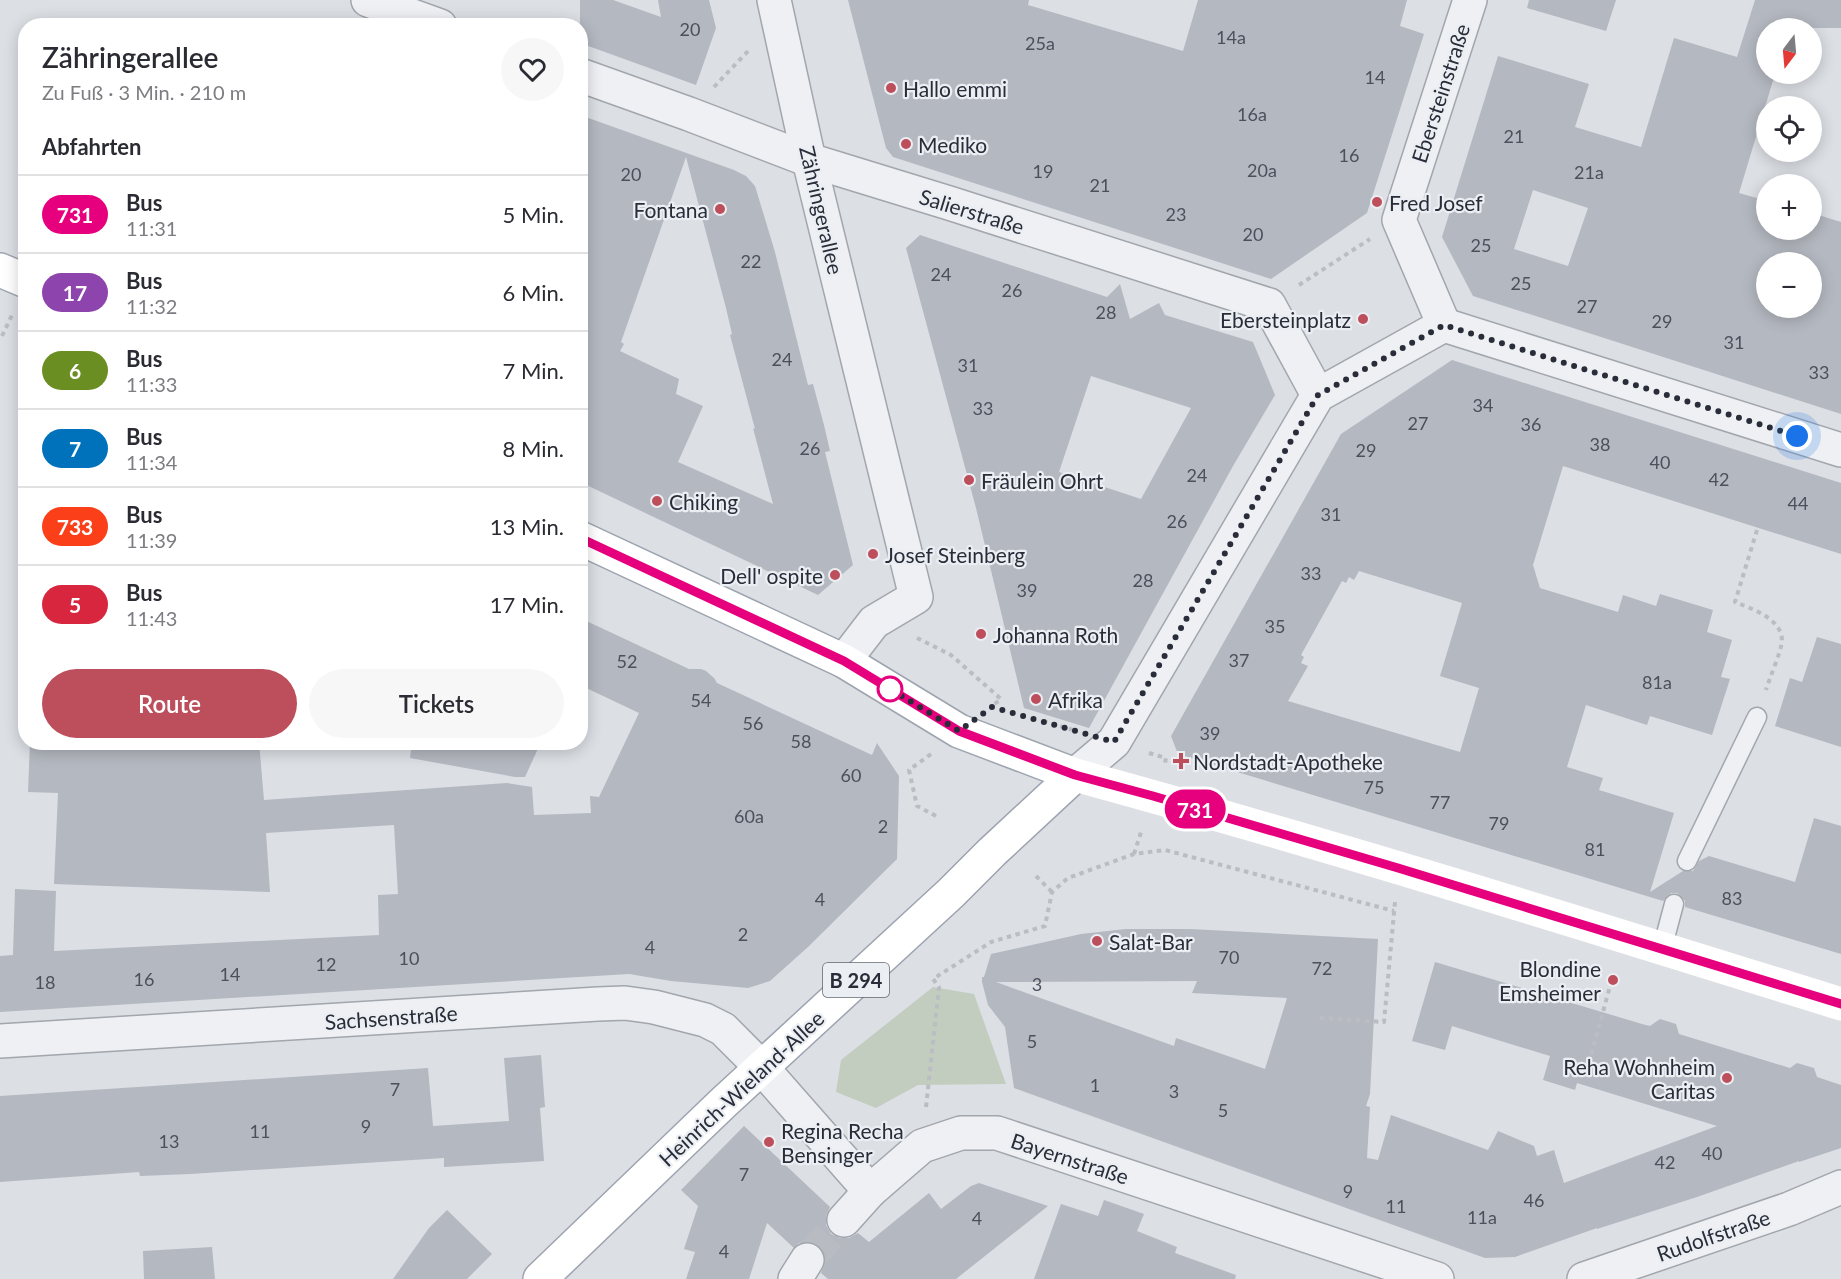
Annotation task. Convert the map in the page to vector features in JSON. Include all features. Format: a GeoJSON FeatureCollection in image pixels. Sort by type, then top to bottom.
{"type":"FeatureCollection","features":[{"type":"Feature","properties":{"kind":"main road"},"geometry":{"type":"LineString","coordinates":[[0,270],[18,278]]}},
{"type":"Feature","properties":{"kind":"main road"},"geometry":{"type":"LineString","coordinates":[[588,542],[844,661],[959,731],[1075,775],[1398,868],[1841,1005]]}},
{"type":"Feature","properties":{"kind":"main road","name":"Heinrich-Wieland-Allee"},"geometry":{"type":"LineString","coordinates":[[540,1279],[723,1102],[1075,775]]}},
{"type":"Feature","properties":{"kind":"street"},"geometry":{"type":"LineString","coordinates":[[368,0],[418,18]]}},
{"type":"Feature","properties":{"kind":"street","name":"Ebersteinstraße"},"geometry":{"type":"LineString","coordinates":[[1398,220],[1470,0]]}},
{"type":"Feature","properties":{"kind":"street","name":"Zähringerallee"},"geometry":{"type":"LineString","coordinates":[[776,9],[809,160],[916,597],[874,622],[844,661]]}},
{"type":"Feature","properties":{"kind":"street","name":"Salierstraße"},"geometry":{"type":"LineString","coordinates":[[588,78],[809,160],[1269,305]]}},
{"type":"Feature","properties":{"kind":"street"},"geometry":{"type":"LineString","coordinates":[[1398,220],[1444,325]]}},
{"type":"Feature","properties":{"kind":"street"},"geometry":{"type":"LineString","coordinates":[[1269,305],[1318,395]]}},
{"type":"Feature","properties":{"kind":"street"},"geometry":{"type":"LineString","coordinates":[[1075,775],[1114,742],[1318,395],[1444,325],[1841,450]]}},
{"type":"Feature","properties":{"kind":"street","name":"Sachsenstraße"},"geometry":{"type":"LineString","coordinates":[[0,1041],[625,1003],[680,1012],[705,1020],[723,1029],[762,1068]]}},
{"type":"Feature","properties":{"kind":"street"},"geometry":{"type":"LineString","coordinates":[[762,1068],[870,1191]]}},
{"type":"Feature","properties":{"kind":"street","name":"Bayernstraße"},"geometry":{"type":"LineString","coordinates":[[844,1220],[870,1191],[922,1146],[961,1133],[997,1133],[1437,1279]]}},
{"type":"Feature","properties":{"kind":"street","name":"Rudolfstraße"},"geometry":{"type":"LineString","coordinates":[[1584,1279],[1790,1209],[1841,1187]]}},
{"type":"Feature","properties":{"kind":"lane"},"geometry":{"type":"LineString","coordinates":[[1687,861],[1756,717]]}},
{"type":"Feature","properties":{"kind":"lane"},"geometry":{"type":"LineString","coordinates":[[1662,949],[1674,904]]}},
{"type":"Feature","properties":{"kind":"path"},"geometry":{"type":"LineString","coordinates":[[688,114],[776,9]]}},
{"type":"Feature","properties":{"kind":"path"},"geometry":{"type":"LineString","coordinates":[[1269,305],[1398,220]]}},
{"type":"Feature","properties":{"kind":"path"},"geometry":{"type":"LineString","coordinates":[[2,336],[10,319]]}},
{"type":"Feature","properties":{"kind":"path"},"geometry":{"type":"LineString","coordinates":[[1756,717],[1782,639],[1777,626],[1769,618],[1736,602],[1757,530]]}},
{"type":"Feature","properties":{"kind":"path"},"geometry":{"type":"LineString","coordinates":[[874,622],[921,639],[951,655],[1001,699],[992,707],[1003,710]]}},
{"type":"Feature","properties":{"kind":"path"},"geometry":{"type":"LineString","coordinates":[[1036,720],[1114,742]]}},
{"type":"Feature","properties":{"kind":"path"},"geometry":{"type":"LineString","coordinates":[[938,817],[917,806],[909,770],[959,731]]}},
{"type":"Feature","properties":{"kind":"path"},"geometry":{"type":"LineString","coordinates":[[927,1095],[939,987],[933,979],[992,942],[1045,926],[1052,892],[1068,878],[1134,854],[1165,849],[1394,911]]}},
{"type":"Feature","properties":{"kind":"path"},"geometry":{"type":"LineString","coordinates":[[1320,1018],[1384,1022],[1398,868]]}},
{"type":"Feature","properties":{"kind":"path"},"geometry":{"type":"LineString","coordinates":[[1036,876],[1052,892]]}},
{"type":"Feature","properties":{"kind":"path"},"geometry":{"type":"LineString","coordinates":[[1586,1058],[1590,1059],[1612,979]]}},
{"type":"Feature","properties":{"kind":"green space"},"geometry":{"type":"Polygon","coordinates":[[[933,987],[974,994],[1006,1084],[918,1085],[876,1108],[836,1092],[841,1060],[933,987]]]}},
{"type":"Feature","properties":{"kind":"building"},"geometry":{"type":"Polygon","coordinates":[[[580,0],[613,0],[661,17],[658,0],[709,0],[716,28],[696,85],[588,46],[588,18],[580,18],[580,0]]]}},
{"type":"Feature","properties":{"kind":"building"},"geometry":{"type":"Polygon","coordinates":[[[848,0],[1029,0],[1028,5],[1183,51],[1198,0],[1407,0],[1400,26],[1424,34],[1367,213],[1271,279],[893,157],[886,148],[848,0]]]}},
{"type":"Feature","properties":{"kind":"building"},"geometry":{"type":"Polygon","coordinates":[[[1529,0],[1616,0],[1606,31],[1527,8],[1529,0]]]}},
{"type":"Feature","properties":{"kind":"building"},"geometry":{"type":"Polygon","coordinates":[[[1755,0],[1841,0],[1841,28],[1822,28],[1822,18],[1756,18],[1756,84],[1772,84],[1768,96],[1756,96],[1756,137],[1739,193],[1756,198],[1756,240],[1822,240],[1822,216],[1841,222],[1841,414],[1473,296],[1442,237],[1498,56],[1589,84],[1575,127],[1641,147],[1674,38],[1737,57],[1755,0]],[[1533,190],[1514,249],[1568,266],[1588,208],[1533,190]]]}},
{"type":"Feature","properties":{"kind":"building"},"geometry":{"type":"Polygon","coordinates":[[[588,118],[734,170],[746,176],[755,186],[775,252],[808,385],[813,384],[824,425],[830,451],[825,452],[853,565],[818,595],[588,486],[588,118]],[[686,157],[621,342],[624,344],[620,351],[679,379],[676,394],[703,406],[678,462],[773,504],[730,335],[732,334],[686,157]]]}},
{"type":"Feature","properties":{"kind":"building"},"geometry":{"type":"Polygon","coordinates":[[[920,235],[1107,297],[1120,284],[1130,319],[1159,303],[1165,315],[1253,342],[1275,395],[1233,466],[1089,728],[1024,708],[976,508],[906,248],[920,235]],[[1091,376],[1059,472],[1141,499],[1191,408],[1091,376]]]}},
{"type":"Feature","properties":{"kind":"building"},"geometry":{"type":"Polygon","coordinates":[[[1452,360],[1841,483],[1841,554],[1563,466],[1533,565],[1540,588],[1618,612],[1623,595],[1656,606],[1660,594],[1713,610],[1707,632],[1732,640],[1721,677],[1730,679],[1712,735],[1650,716],[1647,725],[1586,705],[1567,767],[1603,778],[1599,790],[1674,813],[1650,892],[1683,871],[1693,871],[1699,861],[1709,856],[1795,882],[1814,818],[1841,826],[1841,954],[1685,907],[1685,901],[1677,893],[1671,893],[1663,901],[1178,754],[1171,736],[1341,434],[1452,360]],[[1359,571],[1354,580],[1349,577],[1346,583],[1342,581],[1301,655],[1304,657],[1301,663],[1308,666],[1288,701],[1460,752],[1479,688],[1440,676],[1462,603],[1359,571]]]}},
{"type":"Feature","properties":{"kind":"building"},"geometry":{"type":"Polygon","coordinates":[[[588,622],[689,669],[706,671],[717,683],[872,755],[877,743],[899,776],[897,859],[808,947],[770,981],[748,988],[671,981],[629,974],[0,1012],[0,956],[13,955],[15,889],[56,891],[54,951],[379,935],[378,895],[398,894],[394,825],[266,833],[270,892],[54,884],[58,793],[28,792],[30,750],[260,750],[264,800],[507,783],[532,787],[534,815],[591,813],[590,796],[599,797],[639,713],[588,689],[588,622]]]}},
{"type":"Feature","properties":{"kind":"building"},"geometry":{"type":"Polygon","coordinates":[[[1817,637],[1841,644],[1841,747],[1775,726],[1790,678],[1802,682],[1817,637]]]}},
{"type":"Feature","properties":{"kind":"building"},"geometry":{"type":"Polygon","coordinates":[[[411,750],[537,750],[525,777],[410,758],[411,750]]]}},
{"type":"Feature","properties":{"kind":"building"},"geometry":{"type":"Polygon","coordinates":[[[1126,929],[1190,929],[1378,939],[1370,1094],[1366,1106],[1370,1107],[1367,1158],[1378,1160],[1391,1115],[1488,1150],[1498,1131],[1534,1146],[1537,1156],[1554,1150],[1564,1183],[1717,1126],[1577,1083],[1575,1090],[1543,1080],[1550,1056],[1452,1026],[1445,1050],[1412,1041],[1435,962],[1642,1024],[1650,1026],[1660,1019],[1676,1024],[1679,1034],[1790,1068],[1797,1063],[1814,1068],[1817,1077],[1841,1085],[1841,1148],[1515,1257],[1485,1258],[1014,1088],[1005,1027],[988,1005],[982,982],[991,954],[1081,934],[1126,929]],[[1197,981],[996,982],[1174,1046],[1176,1038],[1265,1069],[1287,998],[1192,993],[1197,981]]]}},
{"type":"Feature","properties":{"kind":"building"},"geometry":{"type":"Polygon","coordinates":[[[541,1055],[545,1107],[540,1108],[544,1161],[444,1167],[444,1158],[190,1174],[140,1176],[139,1172],[0,1182],[0,1096],[428,1068],[433,1126],[509,1121],[504,1058],[541,1055]]]}},
{"type":"Feature","properties":{"kind":"building"},"geometry":{"type":"Polygon","coordinates":[[[744,1126],[830,1207],[826,1216],[826,1225],[831,1234],[840,1238],[849,1238],[858,1233],[869,1242],[929,1193],[941,1209],[971,1186],[979,1183],[1048,1206],[956,1279],[828,1279],[821,1273],[826,1260],[823,1251],[817,1245],[807,1241],[799,1243],[794,1248],[767,1223],[749,1279],[686,1279],[695,1252],[684,1249],[698,1206],[681,1190],[744,1126]]]}},
{"type":"Feature","properties":{"kind":"building"},"geometry":{"type":"Polygon","coordinates":[[[1104,1200],[1144,1214],[1137,1231],[1177,1247],[1175,1253],[1236,1275],[1235,1279],[1034,1279],[1061,1204],[1098,1216],[1104,1200]]]}},
{"type":"Feature","properties":{"kind":"building"},"geometry":{"type":"Polygon","coordinates":[[[447,1210],[492,1254],[467,1279],[393,1279],[429,1228],[447,1210]]]}},
{"type":"Feature","properties":{"kind":"building"},"geometry":{"type":"Polygon","coordinates":[[[212,1247],[215,1279],[144,1279],[143,1251],[212,1247]]]}},
{"type":"Feature","properties":{"kind":"tunnel"},"geometry":{"type":"LineString","coordinates":[[807,1260],[844,1220]]}},
{"type":"Feature","properties":{"kind":"bus line","name":"731"},"geometry":{"type":"LineString","coordinates":[[588,542],[844,661],[959,731],[1075,775],[1398,868],[1841,1004]]}},
{"type":"Feature","properties":{"kind":"place","name":"Hallo emmi"},"geometry":{"type":"Point","coordinates":[891,88]}},
{"type":"Feature","properties":{"kind":"place","name":"Mediko"},"geometry":{"type":"Point","coordinates":[906,144]}},
{"type":"Feature","properties":{"kind":"place","name":"Fred Josef"},"geometry":{"type":"Point","coordinates":[1377,202]}},
{"type":"Feature","properties":{"kind":"place","name":"Fontana"},"geometry":{"type":"Point","coordinates":[720,209]}},
{"type":"Feature","properties":{"kind":"place","name":"Ebersteinplatz"},"geometry":{"type":"Point","coordinates":[1363,319]}},
{"type":"Feature","properties":{"kind":"place","name":"Fräulein Ohrt"},"geometry":{"type":"Point","coordinates":[969,480]}},
{"type":"Feature","properties":{"kind":"place","name":"Chiking"},"geometry":{"type":"Point","coordinates":[657,501]}},
{"type":"Feature","properties":{"kind":"place","name":"Josef Steinberg"},"geometry":{"type":"Point","coordinates":[873,554]}},
{"type":"Feature","properties":{"kind":"place","name":"Dell' ospite"},"geometry":{"type":"Point","coordinates":[835,575]}},
{"type":"Feature","properties":{"kind":"place","name":"Johanna Roth"},"geometry":{"type":"Point","coordinates":[981,634]}},
{"type":"Feature","properties":{"kind":"place","name":"Afrika"},"geometry":{"type":"Point","coordinates":[1036,699]}},
{"type":"Feature","properties":{"kind":"place","name":"Nordstadt-Apotheke"},"geometry":{"type":"Point","coordinates":[1181,761]}},
{"type":"Feature","properties":{"kind":"place","name":"Salat-Bar"},"geometry":{"type":"Point","coordinates":[1097,941]}},
{"type":"Feature","properties":{"kind":"place","name":"Blondine Emsheimer"},"geometry":{"type":"Point","coordinates":[1613,980]}},
{"type":"Feature","properties":{"kind":"place","name":"Reha Wohnheim Caritas"},"geometry":{"type":"Point","coordinates":[1727,1078]}},
{"type":"Feature","properties":{"kind":"place","name":"Regina Recha Bensinger"},"geometry":{"type":"Point","coordinates":[769,1142]}},
{"type":"Feature","properties":{"kind":"route"},"geometry":{"type":"LineString","coordinates":[[890,689],[882,684],[959,731],[992,707],[1114,742],[1318,395],[1444,325],[1797,436]]}}]}
